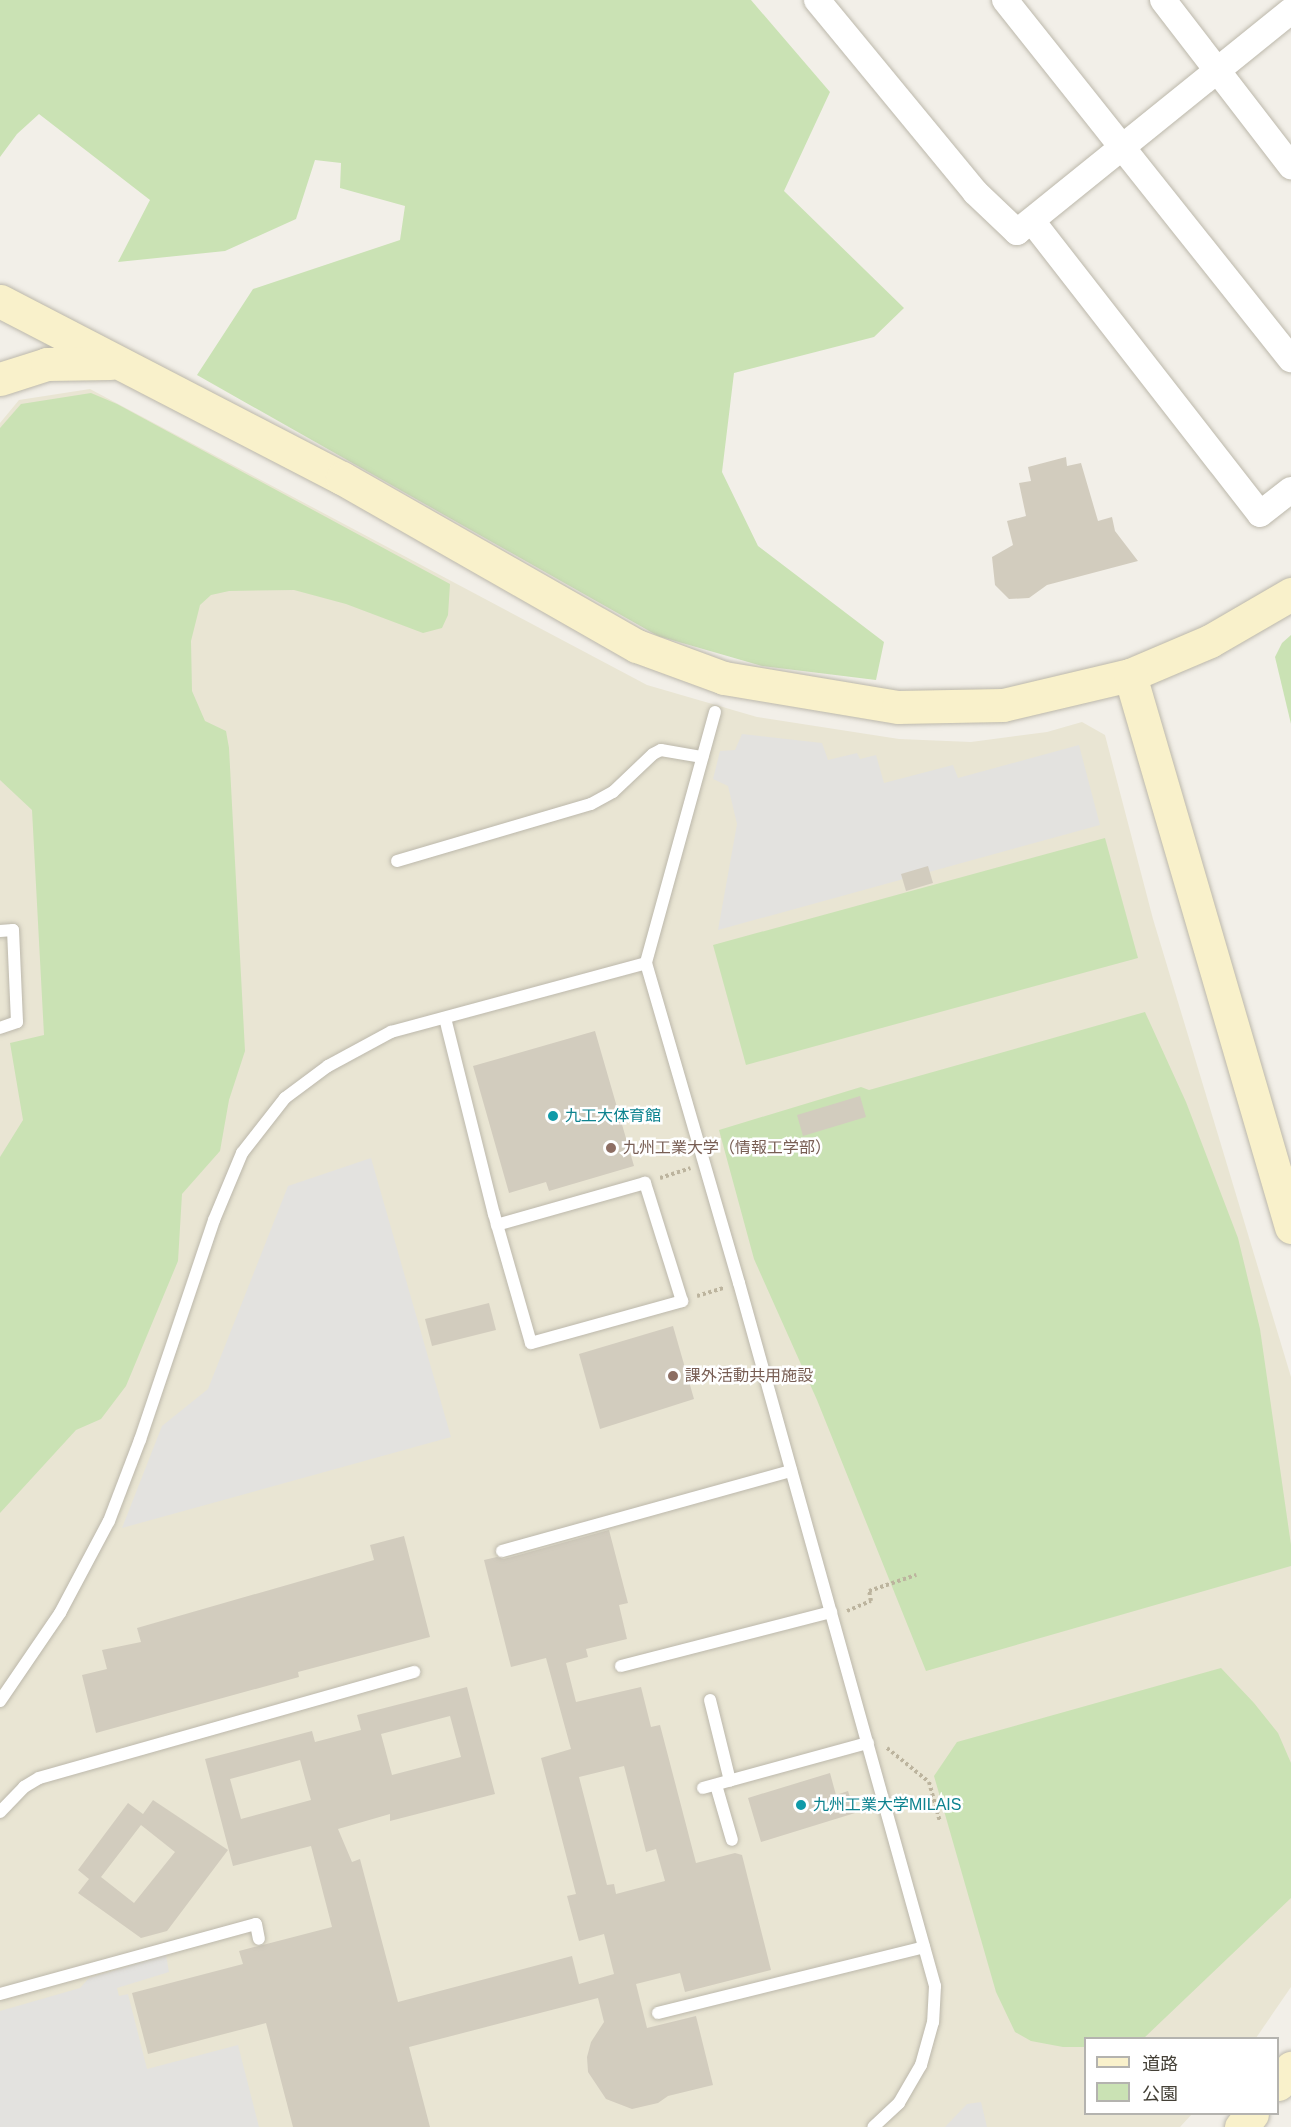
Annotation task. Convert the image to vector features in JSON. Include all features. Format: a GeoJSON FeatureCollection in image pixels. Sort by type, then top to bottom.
{"type":"FeatureCollection","features":[{"type":"Feature","properties":{"kind":"street"},"geometry":{"type":"LineString","coordinates":[[817,0],[975,192],[1017,232],[1291,11]]}},
{"type":"Feature","properties":{"kind":"street"},"geometry":{"type":"LineString","coordinates":[[1005,0],[1291,359]]}},
{"type":"Feature","properties":{"kind":"street"},"geometry":{"type":"LineString","coordinates":[[1163,0],[1291,166]]}},
{"type":"Feature","properties":{"kind":"street"},"geometry":{"type":"LineString","coordinates":[[1032,221],[1260,514],[1291,490]]}},
{"type":"Feature","properties":{"kind":"street"},"geometry":{"type":"LineString","coordinates":[[0,302],[342,478],[637,646],[724,678],[898,707],[1003,705],[1130,675],[1210,641],[1291,594]]}},
{"type":"Feature","properties":{"kind":"street"},"geometry":{"type":"LineString","coordinates":[[0,380],[47,364],[116,363]]}},
{"type":"Feature","properties":{"kind":"street"},"geometry":{"type":"LineString","coordinates":[[1130,675],[1291,1227]]}},
{"type":"Feature","properties":{"kind":"street"},"geometry":{"type":"LineString","coordinates":[[1279,2083],[1291,2068]]}},
{"type":"Feature","properties":{"kind":"street"},"geometry":{"type":"LineString","coordinates":[[1241,2127],[1251,2115]]}},
{"type":"Feature","properties":{"kind":"lane"},"geometry":{"type":"LineString","coordinates":[[715,712],[646,963],[739,1283],[935,1986],[933,2022],[921,2065],[899,2103],[873,2127]]}},
{"type":"Feature","properties":{"kind":"lane"},"geometry":{"type":"LineString","coordinates":[[396,861],[591,804],[613,792],[653,754],[661,750],[702,757]]}},
{"type":"Feature","properties":{"kind":"lane"},"geometry":{"type":"LineString","coordinates":[[0,931],[13,930],[17,1022],[0,1028]]}},
{"type":"Feature","properties":{"kind":"lane"},"geometry":{"type":"LineString","coordinates":[[0,1701],[60,1613],[109,1521],[141,1440],[213,1220],[242,1153],[285,1098],[328,1066],[391,1032],[646,963]]}},
{"type":"Feature","properties":{"kind":"lane"},"geometry":{"type":"LineString","coordinates":[[445,1018],[497,1225],[531,1343],[682,1301],[645,1183],[497,1225]]}},
{"type":"Feature","properties":{"kind":"lane"},"geometry":{"type":"LineString","coordinates":[[502,1551],[791,1471]]}},
{"type":"Feature","properties":{"kind":"lane"},"geometry":{"type":"LineString","coordinates":[[621,1666],[831,1614]]}},
{"type":"Feature","properties":{"kind":"lane"},"geometry":{"type":"LineString","coordinates":[[0,1812],[24,1787],[39,1778],[414,1672]]}},
{"type":"Feature","properties":{"kind":"lane"},"geometry":{"type":"LineString","coordinates":[[710,1700],[730,1781]]}},
{"type":"Feature","properties":{"kind":"lane"},"geometry":{"type":"LineString","coordinates":[[703,1788],[868,1743]]}},
{"type":"Feature","properties":{"kind":"lane"},"geometry":{"type":"LineString","coordinates":[[716,1785],[732,1840]]}},
{"type":"Feature","properties":{"kind":"lane"},"geometry":{"type":"LineString","coordinates":[[0,1994],[256,1924],[259,1939]]}},
{"type":"Feature","properties":{"kind":"lane"},"geometry":{"type":"LineString","coordinates":[[658,2013],[924,1947]]}},
{"type":"Feature","properties":{"kind":"path"},"geometry":{"type":"LineString","coordinates":[[645,1183],[705,1164]]}},
{"type":"Feature","properties":{"kind":"path"},"geometry":{"type":"LineString","coordinates":[[682,1301],[739,1283]]}},
{"type":"Feature","properties":{"kind":"path"},"geometry":{"type":"LineString","coordinates":[[831,1614],[871,1601],[869,1591],[916,1575]]}},
{"type":"Feature","properties":{"kind":"path"},"geometry":{"type":"LineString","coordinates":[[868,1743],[878,1741],[929,1782],[940,1822]]}},
{"type":"Feature","properties":{"kind":"shaded area","name":"九州工業大学（情報工学部）"},"geometry":{"type":"Polygon","coordinates":[[[90,389],[647,685],[757,717],[899,739],[971,742],[1047,732],[1082,722],[1105,735],[1153,919],[1291,1377],[1291,1987],[1257,2037],[1084,2037],[1084,2115],[1191,2115],[1180,2127],[0,2127],[0,423],[19,400],[90,389]]]}},
{"type":"Feature","properties":{"kind":"shaded area"},"geometry":{"type":"Polygon","coordinates":[[[742,734],[822,743],[828,760],[857,753],[860,759],[876,755],[884,783],[953,765],[958,778],[1079,745],[1100,825],[718,930],[737,824],[728,786],[713,779],[720,751],[735,750],[742,734]]]}},
{"type":"Feature","properties":{"kind":"shaded area"},"geometry":{"type":"Polygon","coordinates":[[[371,1158],[451,1437],[122,1528],[162,1426],[208,1389],[288,1186],[371,1158]]]}},
{"type":"Feature","properties":{"kind":"shaded area"},"geometry":{"type":"Polygon","coordinates":[[[166,1955],[169,1972],[117,1988],[119,1996],[128,1994],[147,2069],[238,2045],[259,2127],[0,2127],[0,2011],[80,1988],[89,1978],[166,1955]]]}},
{"type":"Feature","properties":{"kind":"shaded area"},"geometry":{"type":"Polygon","coordinates":[[[981,2102],[987,2127],[945,2127],[967,2104],[981,2102]]]}},
{"type":"Feature","properties":{"kind":"green space"},"geometry":{"type":"Polygon","coordinates":[[[0,0],[751,0],[830,92],[784,191],[904,308],[874,337],[734,373],[722,472],[758,546],[884,642],[876,680],[762,666],[658,636],[197,375],[253,289],[400,240],[405,206],[340,188],[341,163],[315,160],[296,219],[225,251],[118,262],[150,200],[39,114],[17,134],[0,157],[0,0]]]}},
{"type":"Feature","properties":{"kind":"green space"},"geometry":{"type":"Polygon","coordinates":[[[91,393],[117,404],[450,584],[448,615],[442,628],[423,633],[346,604],[294,590],[229,591],[211,595],[200,605],[191,641],[192,691],[205,721],[226,731],[229,748],[245,1051],[229,1100],[220,1151],[182,1194],[178,1261],[126,1386],[101,1419],[76,1430],[0,1513],[0,1157],[23,1120],[10,1043],[44,1035],[32,810],[0,780],[0,428],[21,404],[91,393]]]}},
{"type":"Feature","properties":{"kind":"green space"},"geometry":{"type":"Polygon","coordinates":[[[1291,635],[1291,724],[1275,657],[1282,643],[1291,635]]]}},
{"type":"Feature","properties":{"kind":"green space"},"geometry":{"type":"Polygon","coordinates":[[[1105,838],[1138,958],[746,1065],[713,945],[1105,838]]]}},
{"type":"Feature","properties":{"kind":"green space"},"geometry":{"type":"Polygon","coordinates":[[[1145,1012],[1186,1102],[1238,1238],[1260,1329],[1291,1545],[1291,1566],[926,1671],[817,1400],[754,1259],[719,1130],[861,1087],[869,1090],[1145,1012]]]}},
{"type":"Feature","properties":{"kind":"green space"},"geometry":{"type":"Polygon","coordinates":[[[1221,1668],[1278,1733],[1291,1763],[1291,1898],[1145,2037],[1084,2037],[1084,2047],[1063,2047],[1031,2041],[1015,2032],[996,1992],[934,1776],[957,1742],[1221,1668]]]}},
{"type":"Feature","properties":{"kind":"building"},"geometry":{"type":"Polygon","coordinates":[[[1066,457],[1067,466],[1081,463],[1098,521],[1112,517],[1115,531],[1138,561],[1047,585],[1029,598],[1009,599],[995,585],[992,557],[1013,545],[1007,521],[1026,516],[1019,483],[1031,481],[1028,467],[1066,457]]]}},
{"type":"Feature","properties":{"kind":"building"},"geometry":{"type":"Polygon","coordinates":[[[928,866],[933,883],[906,891],[901,874],[928,866]]]}},
{"type":"Feature","properties":{"kind":"building","name":"九工大体育館"},"geometry":{"type":"Polygon","coordinates":[[[595,1031],[634,1166],[549,1191],[546,1182],[509,1193],[473,1066],[595,1031]]]}},
{"type":"Feature","properties":{"kind":"building"},"geometry":{"type":"Polygon","coordinates":[[[860,1096],[866,1117],[803,1136],[797,1115],[860,1096]]]}},
{"type":"Feature","properties":{"kind":"building"},"geometry":{"type":"Polygon","coordinates":[[[489,1303],[496,1330],[432,1346],[425,1319],[489,1303]]]}},
{"type":"Feature","properties":{"kind":"building","name":"課外活動共用施設"},"geometry":{"type":"Polygon","coordinates":[[[673,1326],[694,1399],[600,1429],[579,1354],[673,1326]]]}},
{"type":"Feature","properties":{"kind":"building"},"geometry":{"type":"Polygon","coordinates":[[[609,1530],[628,1603],[619,1605],[627,1639],[586,1649],[588,1657],[566,1663],[576,1702],[641,1687],[651,1727],[660,1725],[696,1863],[735,1853],[742,1855],[771,1970],[685,1992],[680,1973],[636,1984],[647,2028],[696,2016],[713,2085],[668,2096],[658,2103],[632,2109],[606,2099],[588,2072],[587,2057],[591,2042],[604,2022],[598,1998],[409,2047],[430,2127],[293,2127],[266,2023],[148,2054],[132,1993],[243,1964],[239,1951],[332,1927],[311,1846],[233,1866],[205,1759],[312,1731],[315,1742],[361,1730],[357,1715],[467,1687],[495,1794],[390,1821],[390,1814],[338,1829],[352,1862],[360,1859],[398,2002],[572,1956],[579,1984],[614,1974],[604,1934],[579,1941],[567,1896],[576,1894],[541,1758],[571,1749],[546,1658],[511,1667],[484,1560],[497,1557],[504,1559],[609,1530]],[[450,1716],[381,1734],[392,1775],[461,1757],[450,1716]],[[300,1760],[230,1779],[241,1819],[311,1800],[300,1760]],[[624,1766],[579,1777],[607,1885],[614,1884],[616,1894],[665,1881],[656,1849],[646,1852],[624,1766]]]}},
{"type":"Feature","properties":{"kind":"building"},"geometry":{"type":"Polygon","coordinates":[[[404,1536],[430,1637],[298,1672],[299,1677],[96,1733],[82,1675],[107,1669],[102,1650],[141,1642],[137,1628],[374,1560],[370,1545],[404,1536]]]}},
{"type":"Feature","properties":{"kind":"building","name":"九州工業大学MILAIS"},"geometry":{"type":"Polygon","coordinates":[[[830,1773],[836,1795],[848,1791],[855,1813],[761,1842],[748,1798],[830,1773]]]}},
{"type":"Feature","properties":{"kind":"building"},"geometry":{"type":"Polygon","coordinates":[[[153,1800],[228,1850],[167,1931],[141,1938],[78,1893],[89,1879],[78,1870],[128,1803],[143,1814],[153,1800]],[[141,1825],[101,1877],[134,1903],[175,1852],[141,1825]]]}},
{"type":"Feature","properties":{"kind":"place","name":"九工大体育館"},"geometry":{"type":"Point","coordinates":[553,1116]}},
{"type":"Feature","properties":{"kind":"place","name":"九州工業大学（情報工学部）"},"geometry":{"type":"Point","coordinates":[611,1148]}},
{"type":"Feature","properties":{"kind":"place","name":"課外活動共用施設"},"geometry":{"type":"Point","coordinates":[673,1376]}},
{"type":"Feature","properties":{"kind":"place","name":"九州工業大学MILAIS"},"geometry":{"type":"Point","coordinates":[801,1805]}}]}
